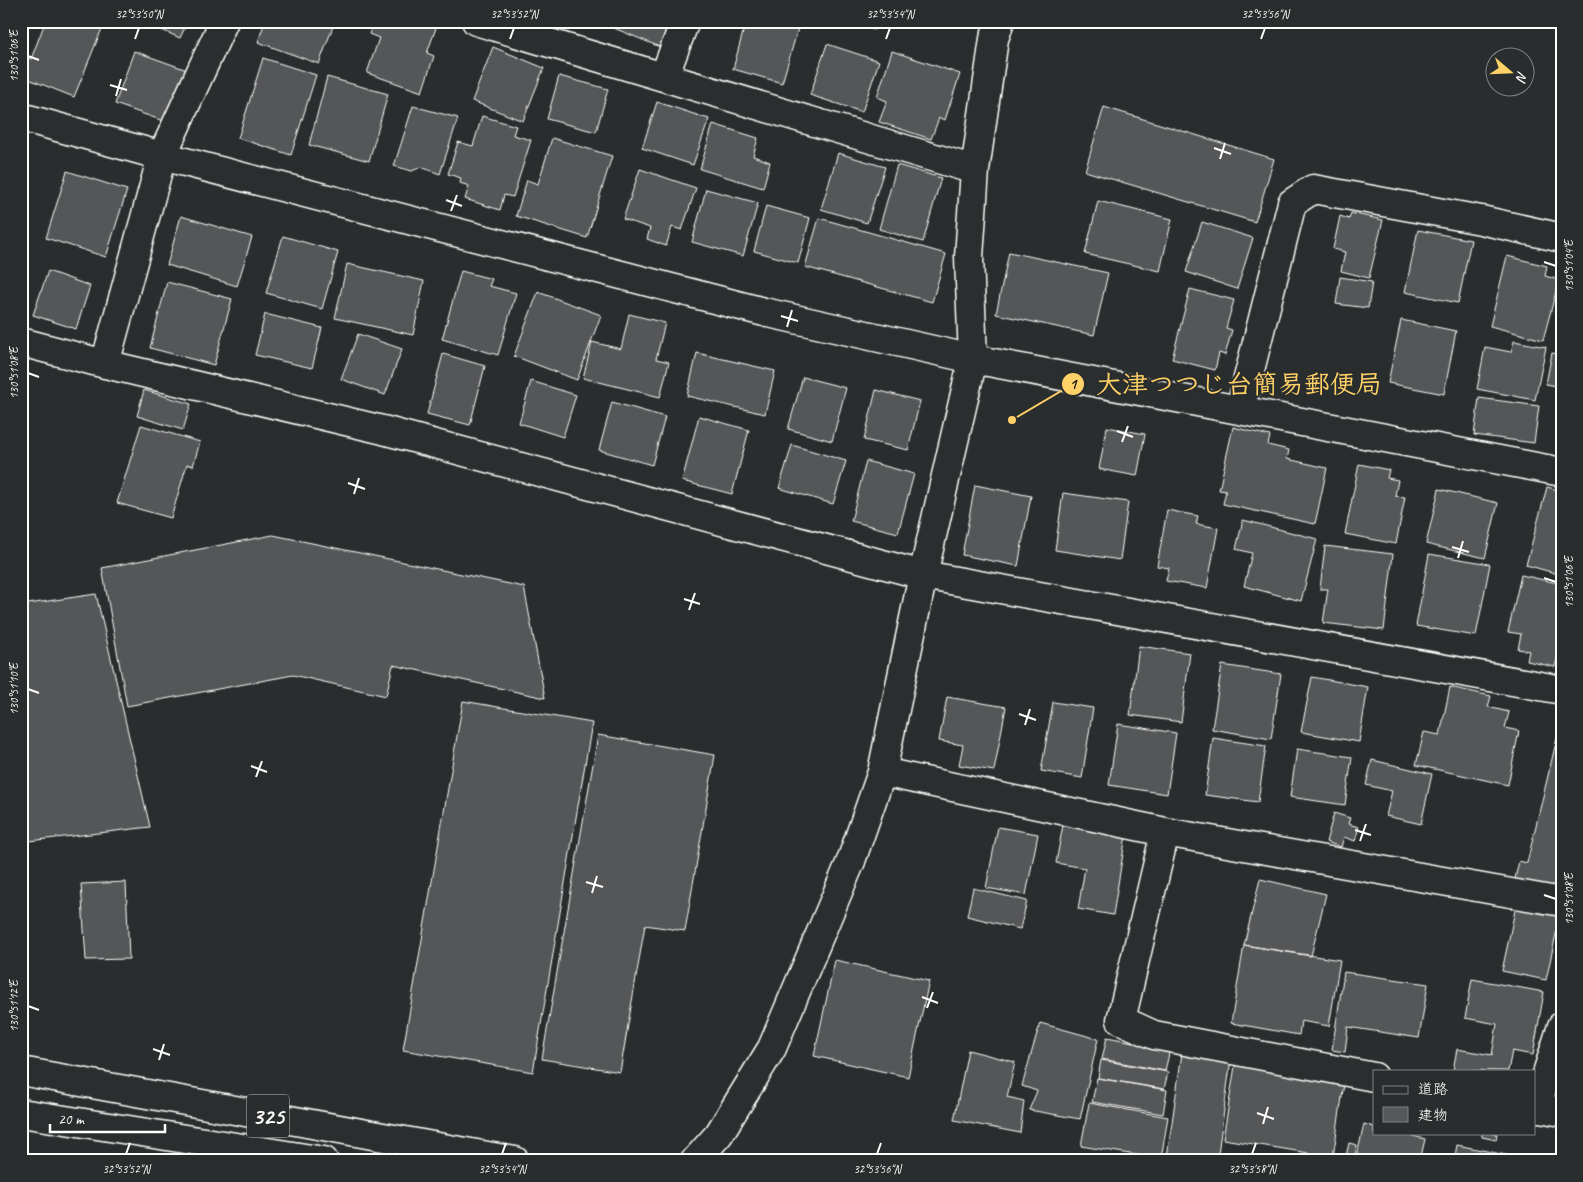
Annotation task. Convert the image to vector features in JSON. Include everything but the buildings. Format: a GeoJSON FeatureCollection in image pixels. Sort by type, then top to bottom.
{"type":"FeatureCollection","features":[{"type":"Feature","properties":{"kind":"main road"},"geometry":{"type":"LineString","coordinates":[[106,364],[162,156],[224,21]]}},
{"type":"Feature","properties":{"kind":"main road"},"geometry":{"type":"LineString","coordinates":[[476,21],[975,170]]}},
{"type":"Feature","properties":{"kind":"main road"},"geometry":{"type":"LineString","coordinates":[[664,77],[685,21]]}},
{"type":"Feature","properties":{"kind":"main road"},"geometry":{"type":"LineString","coordinates":[[695,1161],[719,1134],[772,1048],[851,861],[882,772],[923,575],[973,359],[969,257],[975,170],[994,38],[1000,21]]}},
{"type":"Feature","properties":{"kind":"main road"},"geometry":{"type":"LineString","coordinates":[[21,117],[162,156],[764,312],[973,359],[1562,472]]}},
{"type":"Feature","properties":{"kind":"main road"},"geometry":{"type":"LineString","coordinates":[[1240,410],[1292,204],[1314,189],[1481,220],[1562,238]]}},
{"type":"Feature","properties":{"kind":"main road"},"geometry":{"type":"LineString","coordinates":[[21,342],[382,430],[923,575],[1562,690]]}},
{"type":"Feature","properties":{"kind":"main road"},"geometry":{"type":"LineString","coordinates":[[882,772],[1165,832],[1562,902]]}},
{"type":"Feature","properties":{"kind":"main road"},"geometry":{"type":"LineString","coordinates":[[1165,832],[1121,1020],[1154,1035],[1373,1077]]}},
{"type":"Feature","properties":{"kind":"main road"},"geometry":{"type":"LineString","coordinates":[[1544,1109],[1562,1026]]}},
{"type":"Feature","properties":{"kind":"main road","name":"325"},"geometry":{"type":"LineString","coordinates":[[21,1071],[515,1161]]}},
{"type":"Feature","properties":{"kind":"main road","name":"325"},"geometry":{"type":"LineString","coordinates":[[21,1112],[324,1161]]}},
{"type":"Feature","properties":{"kind":"place","name":"大津つつじ台簡易郵便局"},"geometry":{"type":"Point","coordinates":[1012,420]}}]}
